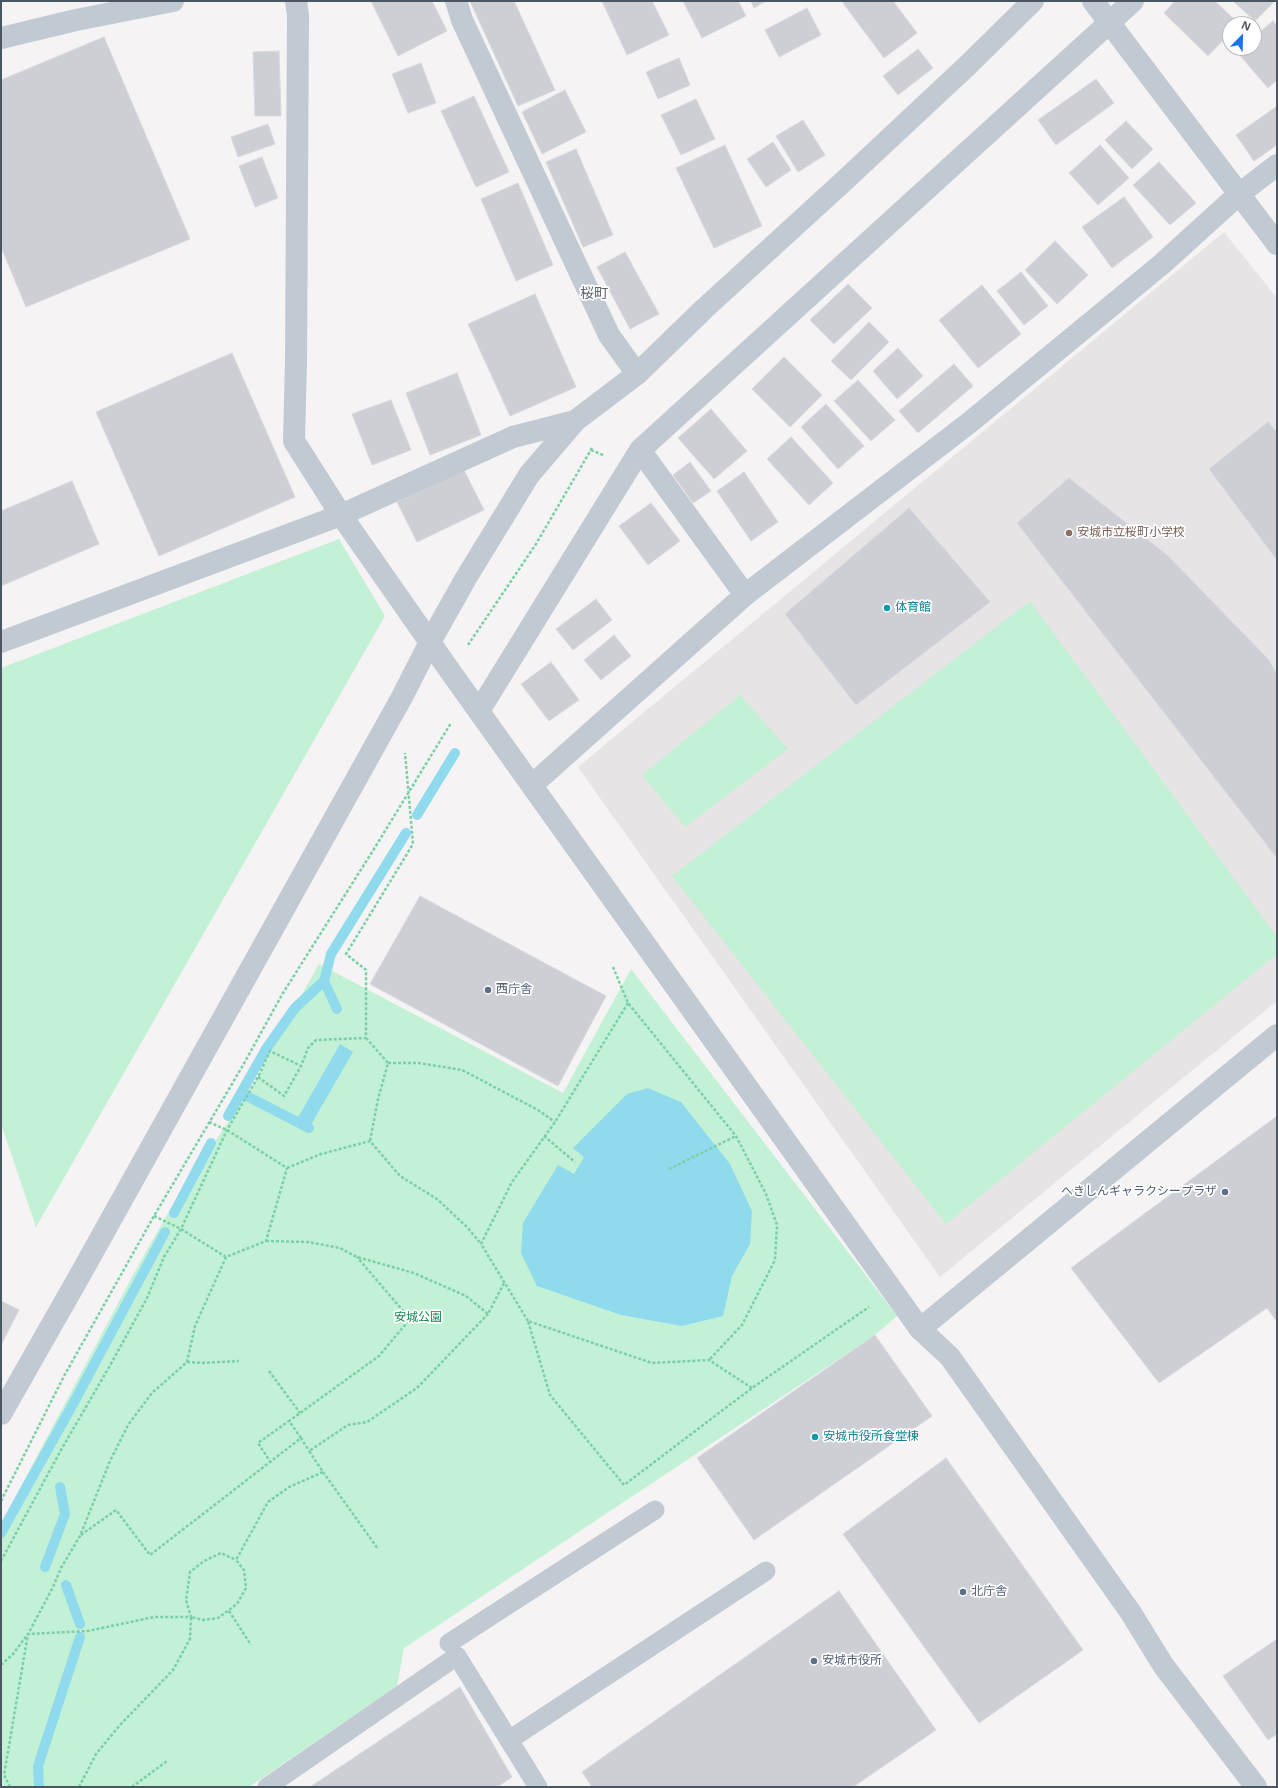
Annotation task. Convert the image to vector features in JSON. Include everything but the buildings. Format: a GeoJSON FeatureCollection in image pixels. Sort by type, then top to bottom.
{"type":"FeatureCollection","features":[{"type":"Feature","properties":{"kind":"street"},"geometry":{"type":"LineString","coordinates":[[1,38],[76,20],[173,1]]}},
{"type":"Feature","properties":{"kind":"street"},"geometry":{"type":"LineString","coordinates":[[296,1],[298,15],[294,441],[341,515],[430,642],[892,1291],[920,1329],[950,1358],[1130,1613],[1163,1665],[1256,1787]]}},
{"type":"Feature","properties":{"kind":"street"},"geometry":{"type":"LineString","coordinates":[[456,1],[462,20],[609,335],[637,374]]}},
{"type":"Feature","properties":{"kind":"street"},"geometry":{"type":"LineString","coordinates":[[1,1414],[402,697],[430,642],[466,578],[529,475],[569,428],[637,374],[704,309],[968,65],[1033,1]]}},
{"type":"Feature","properties":{"kind":"street"},"geometry":{"type":"LineString","coordinates":[[1094,1],[1238,195],[1277,244]]}},
{"type":"Feature","properties":{"kind":"street"},"geometry":{"type":"LineString","coordinates":[[479,711],[640,450],[1133,1]]}},
{"type":"Feature","properties":{"kind":"street"},"geometry":{"type":"LineString","coordinates":[[532,785],[745,595],[969,423],[1162,264],[1238,195],[1277,165]]}},
{"type":"Feature","properties":{"kind":"street"},"geometry":{"type":"LineString","coordinates":[[1,642],[341,515],[513,437],[569,428]]}},
{"type":"Feature","properties":{"kind":"street"},"geometry":{"type":"LineString","coordinates":[[640,450],[745,595]]}},
{"type":"Feature","properties":{"kind":"street"},"geometry":{"type":"LineString","coordinates":[[920,1329],[1277,1035]]}},
{"type":"Feature","properties":{"kind":"lane"},"geometry":{"type":"LineString","coordinates":[[267,1787],[449,1643],[655,1510]]}},
{"type":"Feature","properties":{"kind":"lane"},"geometry":{"type":"LineString","coordinates":[[509,1740],[766,1571]]}},
{"type":"Feature","properties":{"kind":"lane"},"geometry":{"type":"LineString","coordinates":[[449,1643],[538,1787]]}},
{"type":"Feature","properties":{"kind":"path"},"geometry":{"type":"LineString","coordinates":[[569,428],[628,468]]}},
{"type":"Feature","properties":{"kind":"path"},"geometry":{"type":"LineString","coordinates":[[408,793],[413,844],[346,954],[366,970],[366,1038],[388,1063],[419,1063],[462,1070],[538,1110],[554,1122]]}},
{"type":"Feature","properties":{"kind":"path"},"geometry":{"type":"LineString","coordinates":[[612,968],[628,1003],[736,1136],[766,1194],[777,1225],[775,1260],[742,1325],[709,1360]]}},
{"type":"Feature","properties":{"kind":"path"},"geometry":{"type":"LineString","coordinates":[[482,1244],[512,1182],[554,1122],[628,1003]]}},
{"type":"Feature","properties":{"kind":"path"},"geometry":{"type":"LineString","coordinates":[[258,1077],[284,1096],[301,1066],[308,1048],[316,1040],[366,1038]]}},
{"type":"Feature","properties":{"kind":"path"},"geometry":{"type":"LineString","coordinates":[[1,1560],[147,1298],[164,1257],[181,1229],[227,1130],[251,1090],[270,1051],[301,1066]]}},
{"type":"Feature","properties":{"kind":"path"},"geometry":{"type":"LineString","coordinates":[[370,1141],[378,1099],[388,1063]]}},
{"type":"Feature","properties":{"kind":"path"},"geometry":{"type":"LineString","coordinates":[[209,1122],[227,1130],[287,1168]]}},
{"type":"Feature","properties":{"kind":"path"},"geometry":{"type":"LineString","coordinates":[[544,1136],[575,1162]]}},
{"type":"Feature","properties":{"kind":"path"},"geometry":{"type":"LineString","coordinates":[[669,1169],[736,1136]]}},
{"type":"Feature","properties":{"kind":"path"},"geometry":{"type":"LineString","coordinates":[[370,1141],[400,1176],[437,1199],[467,1227],[482,1244],[528,1321],[550,1395],[624,1485],[752,1388],[892,1291]]}},
{"type":"Feature","properties":{"kind":"path"},"geometry":{"type":"LineString","coordinates":[[287,1168],[322,1154],[370,1141]]}},
{"type":"Feature","properties":{"kind":"path"},"geometry":{"type":"LineString","coordinates":[[266,1241],[287,1168]]}},
{"type":"Feature","properties":{"kind":"path"},"geometry":{"type":"LineString","coordinates":[[154,1216],[181,1229],[226,1257]]}},
{"type":"Feature","properties":{"kind":"path"},"geometry":{"type":"LineString","coordinates":[[1,1665],[13,1654],[28,1634],[61,1568],[80,1536],[110,1461],[128,1425],[152,1393],[187,1362],[195,1326],[226,1257],[266,1241],[308,1242],[340,1248],[357,1256],[414,1273],[460,1293],[488,1314]]}},
{"type":"Feature","properties":{"kind":"path"},"geometry":{"type":"LineString","coordinates":[[271,1462],[258,1443],[379,1356],[410,1319],[357,1256]]}},
{"type":"Feature","properties":{"kind":"path"},"geometry":{"type":"LineString","coordinates":[[309,1451],[348,1425],[367,1422],[417,1388],[488,1314],[504,1282]]}},
{"type":"Feature","properties":{"kind":"path"},"geometry":{"type":"LineString","coordinates":[[528,1321],[652,1363],[709,1360],[752,1388]]}},
{"type":"Feature","properties":{"kind":"path"},"geometry":{"type":"LineString","coordinates":[[187,1362],[202,1363],[239,1361]]}},
{"type":"Feature","properties":{"kind":"path"},"geometry":{"type":"LineString","coordinates":[[269,1371],[300,1413]]}},
{"type":"Feature","properties":{"kind":"path"},"geometry":{"type":"LineString","coordinates":[[289,1421],[302,1438],[322,1472],[378,1549]]}},
{"type":"Feature","properties":{"kind":"path"},"geometry":{"type":"LineString","coordinates":[[80,1536],[116,1510],[150,1555],[302,1438]]}},
{"type":"Feature","properties":{"kind":"path"},"geometry":{"type":"LineString","coordinates":[[236,1560],[268,1502],[289,1487],[322,1472]]}},
{"type":"Feature","properties":{"kind":"path"},"geometry":{"type":"LineString","coordinates":[[28,1634],[88,1631],[154,1617],[191,1617],[203,1620],[218,1618],[237,1604],[246,1588],[244,1570],[236,1560],[221,1553],[204,1561],[190,1572],[186,1600],[191,1617],[190,1639],[173,1670],[120,1725],[96,1754],[79,1787]]}},
{"type":"Feature","properties":{"kind":"path"},"geometry":{"type":"LineString","coordinates":[[228,1612],[252,1645]]}},
{"type":"Feature","properties":{"kind":"path"},"geometry":{"type":"LineString","coordinates":[[10,1787],[4,1775],[28,1634]]}},
{"type":"Feature","properties":{"kind":"path"},"geometry":{"type":"LineString","coordinates":[[132,1787],[167,1761]]}},
{"type":"Feature","properties":{"kind":"shaded area","name":"安城市立桜町小学校"},"geometry":{"type":"Polygon","coordinates":[[[1224,232],[1277,298],[1277,1001],[940,1277],[578,767],[1224,232]]]}},
{"type":"Feature","properties":{"kind":"green space"},"geometry":{"type":"Polygon","coordinates":[[[339,539],[385,616],[36,1227],[1,1124],[1,668],[339,539]]]}},
{"type":"Feature","properties":{"kind":"green space"},"geometry":{"type":"Polygon","coordinates":[[[1030,601],[1277,937],[1277,954],[946,1224],[672,876],[1030,601]]]}},
{"type":"Feature","properties":{"kind":"green space"},"geometry":{"type":"Polygon","coordinates":[[[740,695],[788,749],[685,827],[642,775],[740,695]]]}},
{"type":"Feature","properties":{"kind":"green space","name":"安城公園"},"geometry":{"type":"Polygon","coordinates":[[[319,964],[563,1093],[631,969],[897,1316],[875,1335],[404,1648],[397,1686],[249,1787],[1,1787],[1,1524],[133,1275],[169,1211],[258,1077],[270,1051],[319,964]]]}},
{"type":"Feature","properties":{"kind":"water"},"geometry":{"type":"Polygon","coordinates":[[[340,1044],[353,1052],[309,1128],[296,1121],[340,1044]]]}},
{"type":"Feature","properties":{"kind":"water"},"geometry":{"type":"Polygon","coordinates":[[[648,1088],[681,1102],[730,1164],[752,1211],[750,1244],[732,1276],[723,1316],[682,1326],[621,1315],[537,1286],[521,1253],[523,1223],[558,1165],[574,1174],[584,1157],[573,1148],[627,1094],[648,1088]]]}},
{"type":"Feature","properties":{"kind":"waterway"},"geometry":{"type":"LineString","coordinates":[[417,815],[455,753]]}},
{"type":"Feature","properties":{"kind":"waterway"},"geometry":{"type":"LineString","coordinates":[[228,1116],[266,1049],[295,1008],[324,981],[331,954],[406,833]]}},
{"type":"Feature","properties":{"kind":"waterway"},"geometry":{"type":"LineString","coordinates":[[324,981],[337,1009]]}},
{"type":"Feature","properties":{"kind":"waterway"},"geometry":{"type":"LineString","coordinates":[[241,1093],[309,1128]]}},
{"type":"Feature","properties":{"kind":"waterway"},"geometry":{"type":"LineString","coordinates":[[174,1213],[211,1143]]}},
{"type":"Feature","properties":{"kind":"waterway"},"geometry":{"type":"LineString","coordinates":[[1,1533],[73,1404],[165,1232]]}},
{"type":"Feature","properties":{"kind":"waterway"},"geometry":{"type":"LineString","coordinates":[[45,1567],[65,1514],[60,1487]]}},
{"type":"Feature","properties":{"kind":"waterway"},"geometry":{"type":"LineString","coordinates":[[66,1585],[80,1624]]}},
{"type":"Feature","properties":{"kind":"waterway"},"geometry":{"type":"LineString","coordinates":[[39,1787],[38,1766],[80,1637]]}},
{"type":"Feature","properties":{"kind":"place","name":"安城市立桜町小学校"},"geometry":{"type":"Point","coordinates":[1069,533]}},
{"type":"Feature","properties":{"kind":"place","name":"体育館"},"geometry":{"type":"Point","coordinates":[887,608]}},
{"type":"Feature","properties":{"kind":"place","name":"西庁舎"},"geometry":{"type":"Point","coordinates":[488,990]}},
{"type":"Feature","properties":{"kind":"place","name":"へきしんギャラクシープラザ"},"geometry":{"type":"Point","coordinates":[1225,1192]}},
{"type":"Feature","properties":{"kind":"place","name":"安城市役所食堂棟"},"geometry":{"type":"Point","coordinates":[815,1437]}},
{"type":"Feature","properties":{"kind":"place","name":"北庁舎"},"geometry":{"type":"Point","coordinates":[963,1592]}},
{"type":"Feature","properties":{"kind":"place","name":"安城市役所"},"geometry":{"type":"Point","coordinates":[814,1661]}},
{"type":"Feature","properties":{"kind":"district","name":"桜町"},"geometry":{"type":"Point","coordinates":[594,294]}}]}
